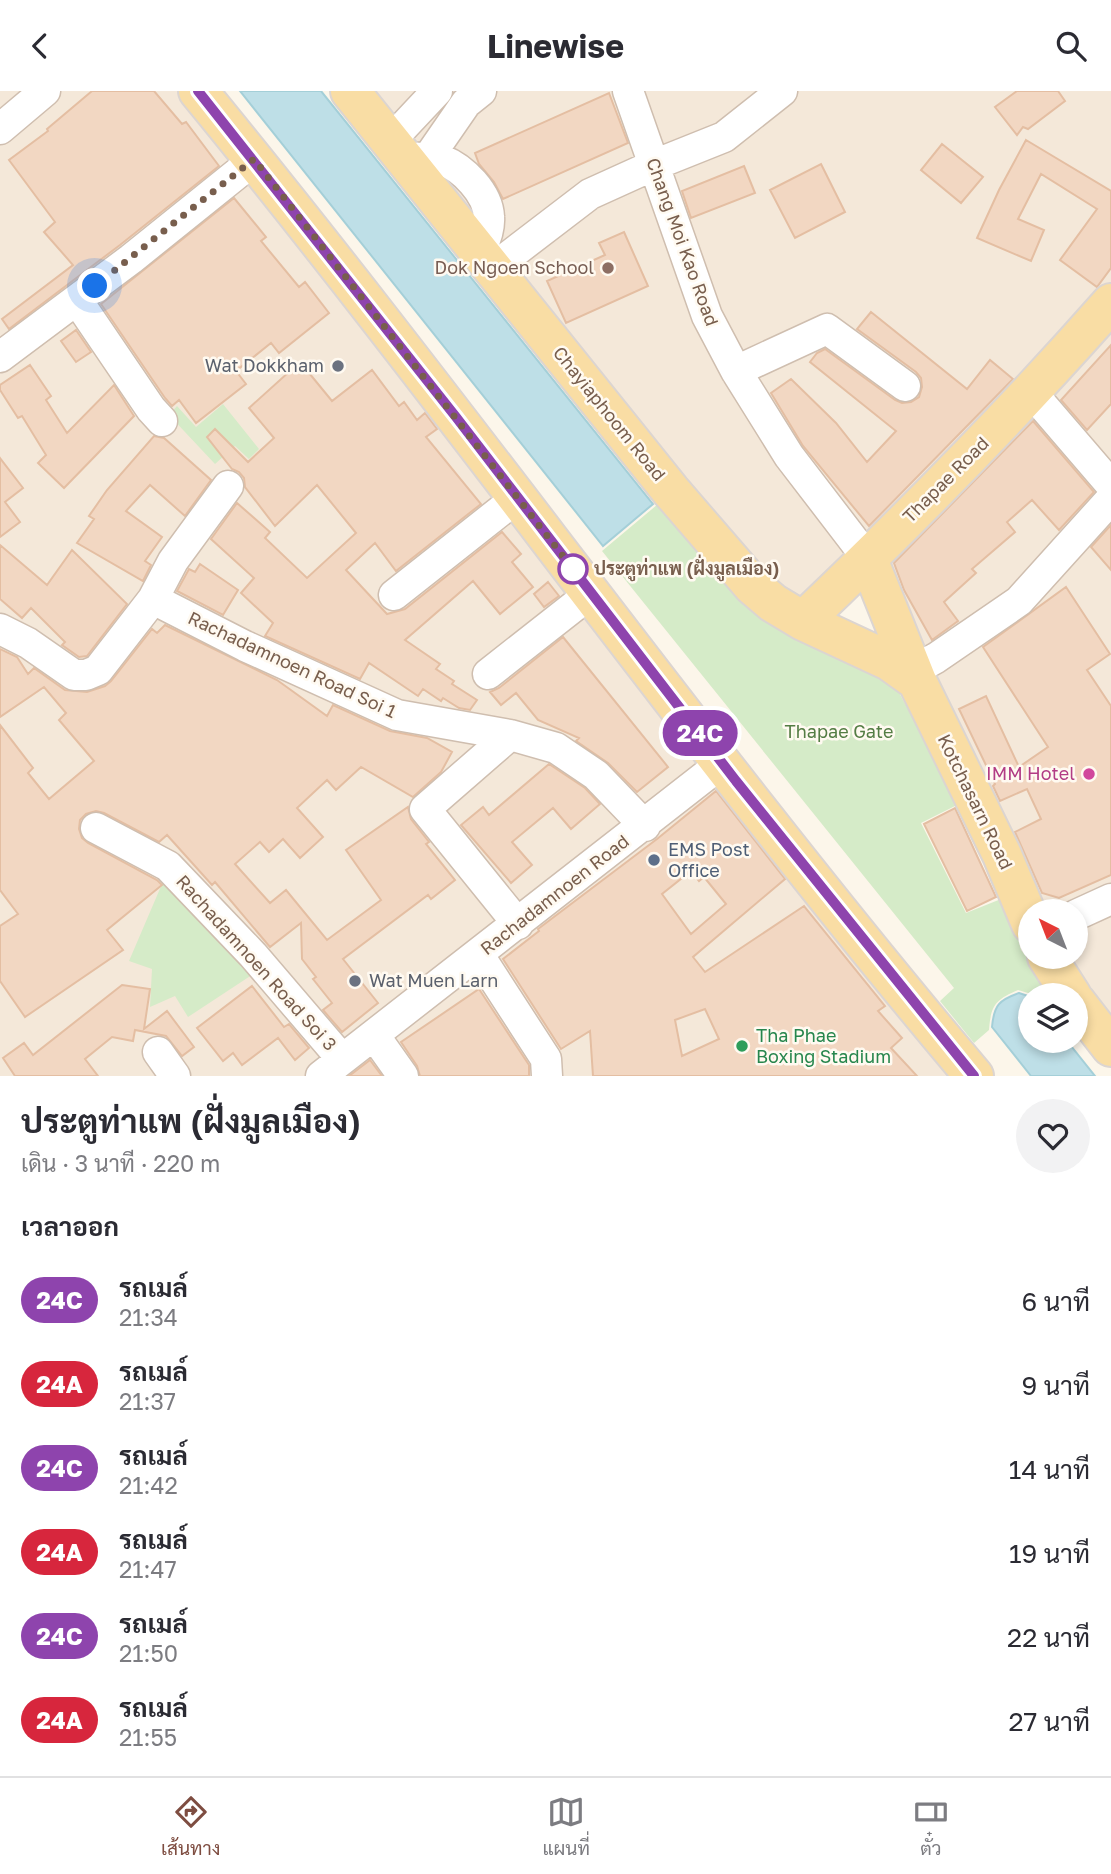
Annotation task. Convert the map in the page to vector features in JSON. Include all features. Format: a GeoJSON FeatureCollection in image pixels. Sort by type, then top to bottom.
{"type":"FeatureCollection","features":[{"type":"Feature","properties":{"kind":"main road"},"geometry":{"type":"LineString","coordinates":[[198,91],[518,497],[722,763],[974,1076]]}},
{"type":"Feature","properties":{"kind":"main road","name":"Chayiaphoom Road"},"geometry":{"type":"LineString","coordinates":[[349,91],[407,152],[486,261],[671,491],[753,586],[773,604],[803,621],[916,675]]}},
{"type":"Feature","properties":{"kind":"main road","name":"Thapae Road"},"geometry":{"type":"LineString","coordinates":[[803,621],[1032,393],[1111,303]]}},
{"type":"Feature","properties":{"kind":"main road"},"geometry":{"type":"LineString","coordinates":[[868,559],[916,675]]}},
{"type":"Feature","properties":{"kind":"main road","name":"Kotchasarn Road"},"geometry":{"type":"LineString","coordinates":[[916,675],[1020,899]]}},
{"type":"Feature","properties":{"kind":"main road"},"geometry":{"type":"LineString","coordinates":[[1088,1017],[1111,1047]]}},
{"type":"Feature","properties":{"kind":"street"},"geometry":{"type":"LineString","coordinates":[[0,129],[44,91]]}},
{"type":"Feature","properties":{"kind":"street"},"geometry":{"type":"LineString","coordinates":[[407,152],[437,91]]}},
{"type":"Feature","properties":{"kind":"street"},"geometry":{"type":"LineString","coordinates":[[407,152],[481,91]]}},
{"type":"Feature","properties":{"kind":"street","name":"Chang Moi Kao Road"},"geometry":{"type":"LineString","coordinates":[[628,91],[706,316],[736,371],[789,456],[868,559]]}},
{"type":"Feature","properties":{"kind":"street"},"geometry":{"type":"LineString","coordinates":[[486,261],[590,194],[724,137],[782,91]]}},
{"type":"Feature","properties":{"kind":"street"},"geometry":{"type":"LineString","coordinates":[[0,357],[77,300],[254,159]]}},
{"type":"Feature","properties":{"kind":"street"},"geometry":{"type":"LineString","coordinates":[[77,300],[151,409],[162,421]]}},
{"type":"Feature","properties":{"kind":"street"},"geometry":{"type":"LineString","coordinates":[[736,371],[827,329],[905,386]]}},
{"type":"Feature","properties":{"kind":"street"},"geometry":{"type":"LineString","coordinates":[[1032,393],[1111,485]]}},
{"type":"Feature","properties":{"kind":"street"},"geometry":{"type":"LineString","coordinates":[[0,629],[28,643],[75,675],[86,675],[98,670],[153,599],[173,561],[228,486]]}},
{"type":"Feature","properties":{"kind":"street"},"geometry":{"type":"LineString","coordinates":[[394,595],[518,497]]}},
{"type":"Feature","properties":{"kind":"street"},"geometry":{"type":"LineString","coordinates":[[916,675],[936,658],[1019,601],[1111,499]]}},
{"type":"Feature","properties":{"kind":"street","name":"Rachadamnoen Road Soi 1"},"geometry":{"type":"LineString","coordinates":[[153,599],[245,646],[397,715],[510,735],[556,748],[596,775],[645,825]]}},
{"type":"Feature","properties":{"kind":"street"},"geometry":{"type":"LineString","coordinates":[[488,674],[577,604]]}},
{"type":"Feature","properties":{"kind":"street"},"geometry":{"type":"LineString","coordinates":[[510,735],[425,809],[518,924]]}},
{"type":"Feature","properties":{"kind":"street","name":"Rachadamnoen Road"},"geometry":{"type":"LineString","coordinates":[[331,1068],[722,763]]}},
{"type":"Feature","properties":{"kind":"street","name":"Rachadamnoen Road Soi 3"},"geometry":{"type":"LineString","coordinates":[[96,828],[168,866],[253,955],[331,1068]]}},
{"type":"Feature","properties":{"kind":"street"},"geometry":{"type":"LineString","coordinates":[[1088,910],[1111,899]]}},
{"type":"Feature","properties":{"kind":"street"},"geometry":{"type":"LineString","coordinates":[[478,954],[550,1071]]}},
{"type":"Feature","properties":{"kind":"street"},"geometry":{"type":"LineString","coordinates":[[374,1035],[403,1076]]}},
{"type":"Feature","properties":{"kind":"shaded area"},"geometry":{"type":"Polygon","coordinates":[[[0,91],[182,91],[965,1076],[0,1076],[0,91]]]}},
{"type":"Feature","properties":{"kind":"shaded area"},"geometry":{"type":"Polygon","coordinates":[[[366,91],[1111,91],[1111,1025],[1088,995],[1088,983],[1079,983],[1068,969],[1088,969],[1088,899],[1030,899],[871,549],[807,606],[759,573],[366,91]]]}},
{"type":"Feature","properties":{"kind":"green space"},"geometry":{"type":"Polygon","coordinates":[[[223,404],[259,449],[249,459],[235,446],[215,464],[169,415],[177,406],[196,427],[223,404]]]}},
{"type":"Feature","properties":{"kind":"green space","name":"Thapae Gate"},"geometry":{"type":"Polygon","coordinates":[[[664,499],[895,685],[959,804],[921,823],[966,913],[1006,897],[1018,939],[1018,969],[1035,969],[1046,983],[1018,983],[1018,990],[996,1004],[989,1030],[974,1043],[940,1001],[954,988],[602,551],[664,499]]]}},
{"type":"Feature","properties":{"kind":"green space"},"geometry":{"type":"Polygon","coordinates":[[[165,877],[258,971],[188,1017],[175,996],[150,1007],[152,969],[129,961],[165,877]]]}},
{"type":"Feature","properties":{"kind":"water"},"geometry":{"type":"Polygon","coordinates":[[[240,91],[321,91],[653,504],[603,546],[240,91]]]}},
{"type":"Feature","properties":{"kind":"water"},"geometry":{"type":"Polygon","coordinates":[[[1018,993],[1018,1053],[1077,1053],[1095,1076],[1031,1076],[992,1027],[994,1013],[999,1004],[1018,993]]]}},
{"type":"Feature","properties":{"kind":"building"},"geometry":{"type":"Polygon","coordinates":[[[92,91],[154,91],[182,124],[186,122],[219,166],[9,329],[2,319],[73,265],[44,232],[55,222],[9,160],[48,131],[47,129],[92,91]]]}},
{"type":"Feature","properties":{"kind":"building"},"geometry":{"type":"Polygon","coordinates":[[[1017,91],[1058,91],[1065,101],[1028,129],[1023,127],[1017,135],[995,107],[1017,91]]]}},
{"type":"Feature","properties":{"kind":"building"},"geometry":{"type":"Polygon","coordinates":[[[609,93],[628,143],[503,199],[494,182],[479,164],[475,153],[609,93]]]}},
{"type":"Feature","properties":{"kind":"building"},"geometry":{"type":"Polygon","coordinates":[[[1026,140],[1111,191],[1111,268],[1097,287],[1060,260],[1097,209],[1041,174],[1018,219],[1044,230],[1031,261],[977,238],[1026,140]]]}},
{"type":"Feature","properties":{"kind":"building"},"geometry":{"type":"Polygon","coordinates":[[[942,144],[983,177],[961,203],[921,170],[942,144]]]}},
{"type":"Feature","properties":{"kind":"building"},"geometry":{"type":"Polygon","coordinates":[[[821,164],[845,212],[795,238],[770,190],[821,164]]]}},
{"type":"Feature","properties":{"kind":"building"},"geometry":{"type":"Polygon","coordinates":[[[744,166],[755,193],[691,218],[682,191],[744,166]]]}},
{"type":"Feature","properties":{"kind":"building"},"geometry":{"type":"Polygon","coordinates":[[[234,198],[266,237],[261,241],[299,287],[305,282],[329,313],[279,353],[271,343],[236,371],[246,384],[196,423],[179,400],[172,406],[165,398],[101,304],[234,198]]]}},
{"type":"Feature","properties":{"kind":"building","name":"Dok Ngoen School"},"geometry":{"type":"Polygon","coordinates":[[[624,232],[648,286],[566,323],[547,281],[605,255],[599,243],[624,232]]]}},
{"type":"Feature","properties":{"kind":"building"},"geometry":{"type":"Polygon","coordinates":[[[871,312],[967,389],[990,360],[1013,379],[869,526],[803,446],[771,393],[791,379],[836,423],[867,462],[896,431],[810,362],[817,353],[825,349],[895,400],[902,403],[911,402],[919,397],[921,378],[916,372],[857,329],[871,312]]]}},
{"type":"Feature","properties":{"kind":"building"},"geometry":{"type":"Polygon","coordinates":[[[76,330],[91,352],[76,362],[61,341],[76,330]]]}},
{"type":"Feature","properties":{"kind":"building"},"geometry":{"type":"Polygon","coordinates":[[[1111,345],[1111,404],[1087,430],[1061,400],[1111,345]]]}},
{"type":"Feature","properties":{"kind":"building"},"geometry":{"type":"Polygon","coordinates":[[[300,362],[332,401],[372,370],[399,406],[404,402],[417,420],[425,413],[437,429],[426,437],[481,504],[396,571],[375,543],[346,570],[387,614],[405,609],[502,532],[521,554],[512,562],[533,587],[500,614],[473,581],[405,640],[440,664],[436,669],[454,681],[452,684],[477,700],[470,710],[459,708],[443,698],[441,701],[423,689],[418,696],[369,663],[360,679],[265,636],[273,623],[241,593],[254,578],[211,539],[237,503],[270,532],[265,538],[307,578],[356,533],[317,485],[275,526],[245,487],[244,478],[232,469],[207,437],[215,429],[248,462],[274,438],[249,408],[300,362]]]}},
{"type":"Feature","properties":{"kind":"building"},"geometry":{"type":"Polygon","coordinates":[[[30,365],[51,396],[46,400],[67,433],[114,385],[134,416],[64,488],[38,463],[46,455],[22,416],[18,418],[0,390],[0,385],[30,365]]]}},
{"type":"Feature","properties":{"kind":"building"},"geometry":{"type":"Polygon","coordinates":[[[1033,421],[1094,492],[1059,530],[1032,500],[1007,522],[1015,532],[972,569],[976,573],[944,602],[958,621],[932,640],[904,590],[894,563],[1033,421]]]}},
{"type":"Feature","properties":{"kind":"building"},"geometry":{"type":"Polygon","coordinates":[[[154,436],[164,438],[211,480],[185,516],[150,485],[126,511],[162,537],[145,561],[151,565],[143,581],[77,543],[94,519],[89,516],[107,490],[154,436]]]}},
{"type":"Feature","properties":{"kind":"building"},"geometry":{"type":"Polygon","coordinates":[[[0,458],[23,488],[5,502],[20,522],[0,537],[0,458]]]}},
{"type":"Feature","properties":{"kind":"building"},"geometry":{"type":"Polygon","coordinates":[[[1111,525],[1111,570],[1091,547],[1111,525]]]}},
{"type":"Feature","properties":{"kind":"building"},"geometry":{"type":"Polygon","coordinates":[[[0,545],[47,585],[72,550],[127,604],[87,656],[79,657],[62,645],[65,642],[31,608],[22,618],[0,599],[0,545]]]}},
{"type":"Feature","properties":{"kind":"building"},"geometry":{"type":"Polygon","coordinates":[[[200,564],[238,590],[223,615],[177,591],[189,569],[195,572],[200,564]]]}},
{"type":"Feature","properties":{"kind":"building"},"geometry":{"type":"Polygon","coordinates":[[[548,582],[559,596],[544,607],[534,594],[548,582]]]}},
{"type":"Feature","properties":{"kind":"building"},"geometry":{"type":"Polygon","coordinates":[[[1066,587],[1110,654],[1087,670],[1111,706],[1111,875],[1059,898],[1042,893],[1015,832],[1041,819],[1027,789],[1000,801],[993,786],[995,784],[959,709],[986,696],[1019,767],[1048,747],[983,647],[1066,587]]]}},
{"type":"Feature","properties":{"kind":"building"},"geometry":{"type":"Polygon","coordinates":[[[165,625],[277,680],[327,716],[333,705],[390,731],[427,738],[452,752],[441,772],[413,797],[361,767],[336,790],[327,780],[297,808],[323,837],[300,858],[283,839],[269,852],[260,842],[235,864],[270,903],[286,890],[327,940],[381,900],[346,850],[408,807],[411,819],[429,842],[426,844],[455,880],[431,899],[428,895],[343,959],[378,1003],[342,1032],[323,1010],[332,1003],[313,979],[316,977],[302,959],[301,923],[270,947],[215,882],[212,885],[167,835],[159,842],[96,811],[86,814],[80,820],[82,838],[162,885],[107,930],[123,950],[25,1017],[0,981],[0,926],[18,914],[0,890],[0,725],[33,768],[28,773],[49,799],[94,761],[59,720],[66,713],[44,687],[0,717],[0,649],[17,657],[28,674],[34,668],[65,690],[87,692],[111,681],[152,629],[157,633],[165,625]]]}},
{"type":"Feature","properties":{"kind":"building"},"geometry":{"type":"Polygon","coordinates":[[[563,637],[668,767],[637,792],[608,763],[576,741],[579,738],[538,720],[516,693],[501,705],[490,692],[499,688],[563,637]]]}},
{"type":"Feature","properties":{"kind":"building"},"geometry":{"type":"Polygon","coordinates":[[[549,764],[585,788],[600,804],[571,829],[553,808],[512,842],[532,865],[511,883],[461,825],[483,807],[489,815],[549,764]]]}},
{"type":"Feature","properties":{"kind":"building"},"geometry":{"type":"Polygon","coordinates":[[[716,791],[785,879],[693,957],[705,972],[804,906],[885,1006],[878,1011],[902,1038],[891,1048],[917,1076],[593,1076],[590,1031],[561,1049],[503,959],[539,931],[538,929],[716,791]],[[691,871],[662,894],[691,934],[726,904],[704,877],[699,881],[691,871]],[[705,1009],[675,1020],[682,1056],[719,1039],[705,1009]]]}},
{"type":"Feature","properties":{"kind":"building"},"geometry":{"type":"Polygon","coordinates":[[[955,808],[996,897],[967,911],[924,824],[955,808]]]}},
{"type":"Feature","properties":{"kind":"building"},"geometry":{"type":"Polygon","coordinates":[[[122,985],[150,989],[144,1029],[167,1011],[194,1047],[182,1056],[166,1036],[135,1030],[133,1041],[112,1037],[85,1059],[98,1076],[15,1076],[3,1058],[24,1043],[33,1055],[122,985]]]}},
{"type":"Feature","properties":{"kind":"building"},"geometry":{"type":"Polygon","coordinates":[[[252,986],[284,1027],[289,1024],[309,1048],[295,1060],[278,1038],[242,1065],[233,1053],[223,1061],[197,1028],[252,986]]]}},
{"type":"Feature","properties":{"kind":"building"},"geometry":{"type":"Polygon","coordinates":[[[479,989],[529,1065],[529,1076],[420,1076],[417,1066],[401,1042],[479,989]]]}},
{"type":"Feature","properties":{"kind":"building"},"geometry":{"type":"Polygon","coordinates":[[[370,1060],[382,1076],[349,1076],[370,1060]]]}},
{"type":"Feature","properties":{"kind":"bus line","name":"24C"},"geometry":{"type":"LineString","coordinates":[[198,91],[456,417],[736,781],[974,1076]]}},
{"type":"Feature","properties":{"kind":"place","name":"Dok Ngoen School"},"geometry":{"type":"Point","coordinates":[608,268]}},
{"type":"Feature","properties":{"kind":"place","name":"Wat Dokkham"},"geometry":{"type":"Point","coordinates":[338,366]}},
{"type":"Feature","properties":{"kind":"place","name":"ประตูท่าแพ (ฝั่งมูลเมือง)"},"geometry":{"type":"Point","coordinates":[573,569]}},
{"type":"Feature","properties":{"kind":"place","name":"IMM Hotel"},"geometry":{"type":"Point","coordinates":[1089,774]}},
{"type":"Feature","properties":{"kind":"place","name":"EMS Post Office"},"geometry":{"type":"Point","coordinates":[654,860]}},
{"type":"Feature","properties":{"kind":"place","name":"Wat Muen Larn"},"geometry":{"type":"Point","coordinates":[355,981]}},
{"type":"Feature","properties":{"kind":"place","name":"Tha Phae Boxing Stadium"},"geometry":{"type":"Point","coordinates":[742,1046]}},
{"type":"Feature","properties":{"kind":"route"},"geometry":{"type":"LineString","coordinates":[[95,286],[254,159],[573,569]]}}]}
